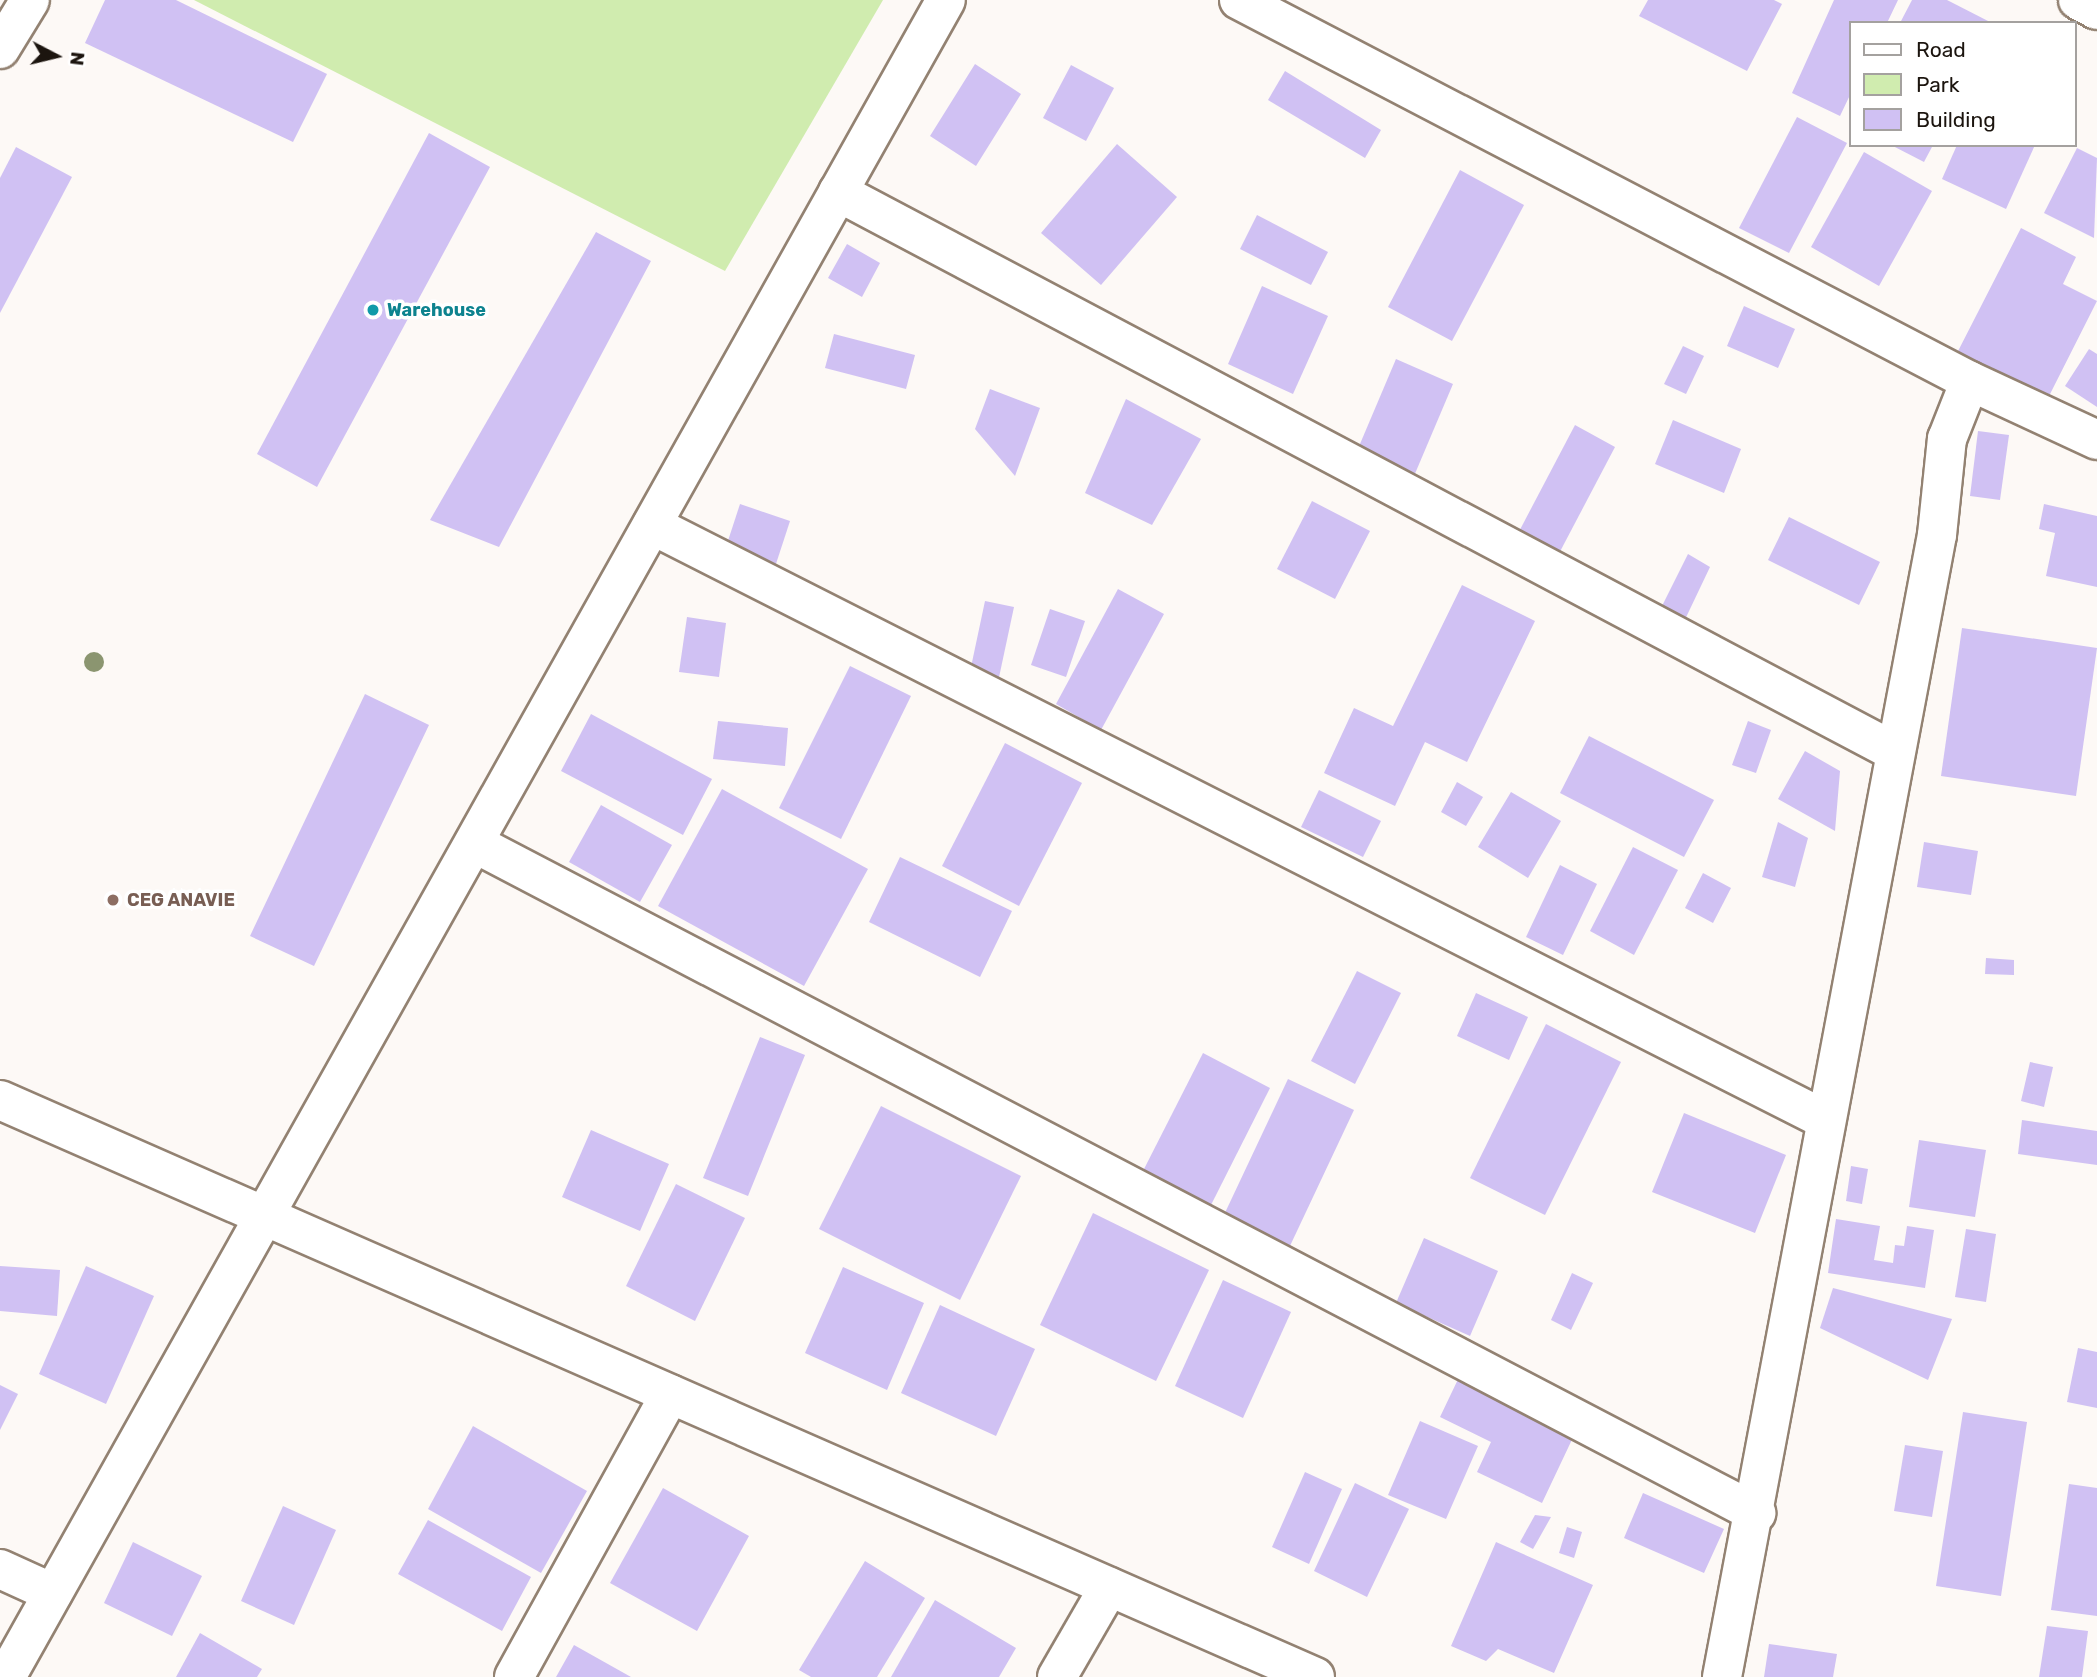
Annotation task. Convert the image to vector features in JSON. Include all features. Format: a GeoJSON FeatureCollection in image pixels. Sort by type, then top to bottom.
{"type":"FeatureCollection","features":[{"type":"Feature","properties":{"kind":"street"},"geometry":{"type":"LineString","coordinates":[[0,49],[30,0]]}},
{"type":"Feature","properties":{"kind":"street"},"geometry":{"type":"LineString","coordinates":[[6,1677],[946,0]]}},
{"type":"Feature","properties":{"kind":"street"},"geometry":{"type":"LineString","coordinates":[[1239,0],[1970,381],[2097,440]]}},
{"type":"Feature","properties":{"kind":"street"},"geometry":{"type":"LineString","coordinates":[[2078,0],[2097,10]]}},
{"type":"Feature","properties":{"kind":"street"},"geometry":{"type":"LineString","coordinates":[[838,192],[1895,752]]}},
{"type":"Feature","properties":{"kind":"street"},"geometry":{"type":"LineString","coordinates":[[1722,1677],[1756,1513],[1826,1120],[1937,535],[1947,439],[1970,381]]}},
{"type":"Feature","properties":{"kind":"street"},"geometry":{"type":"LineString","coordinates":[[652,525],[1826,1120]]}},
{"type":"Feature","properties":{"kind":"street"},"geometry":{"type":"LineString","coordinates":[[474,843],[1756,1513]]}},
{"type":"Feature","properties":{"kind":"street"},"geometry":{"type":"LineString","coordinates":[[0,1100],[1315,1677]]}},
{"type":"Feature","properties":{"kind":"street"},"geometry":{"type":"LineString","coordinates":[[514,1677],[670,1394]]}},
{"type":"Feature","properties":{"kind":"street"},"geometry":{"type":"LineString","coordinates":[[0,1569],[53,1593]]}},
{"type":"Feature","properties":{"kind":"street"},"geometry":{"type":"LineString","coordinates":[[1057,1677],[1109,1587]]}},
{"type":"Feature","properties":{"kind":"green space"},"geometry":{"type":"Polygon","coordinates":[[[194,0],[883,0],[725,271],[194,0]]]}},
{"type":"Feature","properties":{"kind":"building"},"geometry":{"type":"Polygon","coordinates":[[[105,0],[176,0],[327,74],[293,142],[85,43],[105,0]]]}},
{"type":"Feature","properties":{"kind":"building"},"geometry":{"type":"Polygon","coordinates":[[[1648,0],[1774,0],[1782,4],[1747,71],[1639,16],[1648,0]]]}},
{"type":"Feature","properties":{"kind":"building"},"geometry":{"type":"Polygon","coordinates":[[[1834,0],[1898,0],[1888,21],[1848,21],[1848,99],[1840,116],[1792,93],[1834,0]]]}},
{"type":"Feature","properties":{"kind":"building"},"geometry":{"type":"Polygon","coordinates":[[[1912,0],[1947,0],[1988,21],[1901,21],[1912,0]]]}},
{"type":"Feature","properties":{"kind":"building"},"geometry":{"type":"Polygon","coordinates":[[[975,64],[1021,94],[976,166],[930,136],[975,64]]]}},
{"type":"Feature","properties":{"kind":"building"},"geometry":{"type":"Polygon","coordinates":[[[1071,65],[1114,88],[1086,141],[1043,118],[1071,65]]]}},
{"type":"Feature","properties":{"kind":"building"},"geometry":{"type":"Polygon","coordinates":[[[1285,71],[1381,130],[1365,158],[1268,100],[1285,71]]]}},
{"type":"Feature","properties":{"kind":"building"},"geometry":{"type":"Polygon","coordinates":[[[1797,117],[1847,143],[1789,253],[1739,228],[1797,117]]]}},
{"type":"Feature","properties":{"kind":"building","name":"Warehouse"},"geometry":{"type":"Polygon","coordinates":[[[429,133],[490,167],[317,487],[257,454],[429,133]]]}},
{"type":"Feature","properties":{"kind":"building"},"geometry":{"type":"Polygon","coordinates":[[[1117,144],[1177,197],[1101,285],[1041,233],[1117,144]]]}},
{"type":"Feature","properties":{"kind":"building"},"geometry":{"type":"Polygon","coordinates":[[[16,147],[72,177],[0,313],[0,178],[16,147]]]}},
{"type":"Feature","properties":{"kind":"building"},"geometry":{"type":"Polygon","coordinates":[[[1895,147],[1932,147],[1924,162],[1895,147]]]}},
{"type":"Feature","properties":{"kind":"building"},"geometry":{"type":"Polygon","coordinates":[[[1956,147],[2034,147],[2006,209],[1942,179],[1956,147]]]}},
{"type":"Feature","properties":{"kind":"building"},"geometry":{"type":"Polygon","coordinates":[[[2077,148],[2097,158],[2094,238],[2044,213],[2077,148]]]}},
{"type":"Feature","properties":{"kind":"building"},"geometry":{"type":"Polygon","coordinates":[[[1864,152],[1932,191],[1879,286],[1811,247],[1864,152]]]}},
{"type":"Feature","properties":{"kind":"building"},"geometry":{"type":"Polygon","coordinates":[[[1460,170],[1524,205],[1452,341],[1388,307],[1460,170]]]}},
{"type":"Feature","properties":{"kind":"building"},"geometry":{"type":"Polygon","coordinates":[[[1257,215],[1328,252],[1311,285],[1240,249],[1257,215]]]}},
{"type":"Feature","properties":{"kind":"building"},"geometry":{"type":"Polygon","coordinates":[[[2021,228],[2076,257],[2063,284],[2097,301],[2045,404],[1955,357],[2021,228]]]}},
{"type":"Feature","properties":{"kind":"building","name":"Warehouse"},"geometry":{"type":"Polygon","coordinates":[[[596,232],[651,261],[499,547],[430,520],[596,232]]]}},
{"type":"Feature","properties":{"kind":"building"},"geometry":{"type":"Polygon","coordinates":[[[847,244],[880,263],[862,297],[828,278],[847,244]]]}},
{"type":"Feature","properties":{"kind":"building"},"geometry":{"type":"Polygon","coordinates":[[[1262,286],[1328,316],[1293,394],[1228,364],[1262,286]]]}},
{"type":"Feature","properties":{"kind":"building"},"geometry":{"type":"Polygon","coordinates":[[[1744,306],[1795,329],[1778,368],[1727,346],[1744,306]]]}},
{"type":"Feature","properties":{"kind":"building"},"geometry":{"type":"Polygon","coordinates":[[[834,334],[915,355],[906,389],[825,368],[834,334]]]}},
{"type":"Feature","properties":{"kind":"building"},"geometry":{"type":"Polygon","coordinates":[[[1683,346],[1704,356],[1686,394],[1664,384],[1683,346]]]}},
{"type":"Feature","properties":{"kind":"building"},"geometry":{"type":"Polygon","coordinates":[[[2089,349],[2097,354],[2097,407],[2065,386],[2089,349]]]}},
{"type":"Feature","properties":{"kind":"building"},"geometry":{"type":"Polygon","coordinates":[[[1396,359],[1453,384],[1414,476],[1357,451],[1396,359]]]}},
{"type":"Feature","properties":{"kind":"building"},"geometry":{"type":"Polygon","coordinates":[[[990,389],[1040,408],[1015,476],[975,429],[990,389]]]}},
{"type":"Feature","properties":{"kind":"building"},"geometry":{"type":"Polygon","coordinates":[[[1126,399],[1201,439],[1152,525],[1085,493],[1126,399]]]}},
{"type":"Feature","properties":{"kind":"building"},"geometry":{"type":"Polygon","coordinates":[[[1673,420],[1741,449],[1724,493],[1655,464],[1673,420]]]}},
{"type":"Feature","properties":{"kind":"building"},"geometry":{"type":"Polygon","coordinates":[[[1575,425],[1615,447],[1554,563],[1514,541],[1575,425]]]}},
{"type":"Feature","properties":{"kind":"building"},"geometry":{"type":"Polygon","coordinates":[[[1978,431],[2009,435],[2000,500],[1970,496],[1978,431]]]}},
{"type":"Feature","properties":{"kind":"building"},"geometry":{"type":"Polygon","coordinates":[[[1312,501],[1370,531],[1335,599],[1277,569],[1312,501]]]}},
{"type":"Feature","properties":{"kind":"building"},"geometry":{"type":"Polygon","coordinates":[[[740,504],[790,521],[774,570],[724,553],[740,504]]]}},
{"type":"Feature","properties":{"kind":"building"},"geometry":{"type":"Polygon","coordinates":[[[2044,504],[2097,516],[2097,587],[2046,576],[2055,533],[2039,529],[2044,504]]]}},
{"type":"Feature","properties":{"kind":"building"},"geometry":{"type":"Polygon","coordinates":[[[1789,517],[1880,562],[1859,605],[1768,560],[1789,517]]]}},
{"type":"Feature","properties":{"kind":"building"},"geometry":{"type":"Polygon","coordinates":[[[1688,554],[1710,567],[1680,630],[1657,616],[1688,554]]]}},
{"type":"Feature","properties":{"kind":"building"},"geometry":{"type":"Polygon","coordinates":[[[1462,585],[1535,621],[1467,762],[1425,742],[1395,806],[1324,773],[1354,708],[1393,726],[1462,585]]]}},
{"type":"Feature","properties":{"kind":"building"},"geometry":{"type":"Polygon","coordinates":[[[1118,589],[1164,614],[1101,730],[1056,704],[1118,589]]]}},
{"type":"Feature","properties":{"kind":"building"},"geometry":{"type":"Polygon","coordinates":[[[985,601],[1014,607],[998,682],[971,667],[985,601]]]}},
{"type":"Feature","properties":{"kind":"building"},"geometry":{"type":"Polygon","coordinates":[[[1050,609],[1085,621],[1066,677],[1031,665],[1050,609]]]}},
{"type":"Feature","properties":{"kind":"building"},"geometry":{"type":"Polygon","coordinates":[[[687,617],[726,623],[719,677],[679,672],[687,617]]]}},
{"type":"Feature","properties":{"kind":"building"},"geometry":{"type":"Polygon","coordinates":[[[1962,628],[2097,648],[2076,796],[1941,776],[1962,628]]]}},
{"type":"Feature","properties":{"kind":"building"},"geometry":{"type":"Polygon","coordinates":[[[850,666],[911,696],[841,839],[779,808],[850,666]]]}},
{"type":"Feature","properties":{"kind":"building"},"geometry":{"type":"Polygon","coordinates":[[[365,694],[429,725],[314,966],[250,936],[365,694]]]}},
{"type":"Feature","properties":{"kind":"building"},"geometry":{"type":"Polygon","coordinates":[[[591,714],[712,779],[683,835],[561,771],[591,714]]]}},
{"type":"Feature","properties":{"kind":"building"},"geometry":{"type":"Polygon","coordinates":[[[718,721],[788,728],[785,766],[713,759],[718,721]]]}},
{"type":"Feature","properties":{"kind":"building"},"geometry":{"type":"Polygon","coordinates":[[[1748,721],[1771,730],[1756,773],[1732,765],[1748,721]]]}},
{"type":"Feature","properties":{"kind":"building"},"geometry":{"type":"Polygon","coordinates":[[[1589,736],[1714,800],[1684,857],[1560,793],[1589,736]]]}},
{"type":"Feature","properties":{"kind":"building"},"geometry":{"type":"Polygon","coordinates":[[[1005,743],[1082,783],[1019,906],[942,866],[1005,743]]]}},
{"type":"Feature","properties":{"kind":"building"},"geometry":{"type":"Polygon","coordinates":[[[1805,751],[1840,771],[1835,831],[1778,799],[1805,751]]]}},
{"type":"Feature","properties":{"kind":"building"},"geometry":{"type":"Polygon","coordinates":[[[1457,782],[1483,797],[1466,826],[1441,812],[1457,782]]]}},
{"type":"Feature","properties":{"kind":"building"},"geometry":{"type":"Polygon","coordinates":[[[722,789],[868,869],[804,986],[658,906],[722,789]]]}},
{"type":"Feature","properties":{"kind":"building"},"geometry":{"type":"Polygon","coordinates":[[[1319,790],[1381,821],[1363,857],[1301,827],[1319,790]]]}},
{"type":"Feature","properties":{"kind":"building"},"geometry":{"type":"Polygon","coordinates":[[[1511,792],[1561,821],[1528,878],[1478,847],[1511,792]]]}},
{"type":"Feature","properties":{"kind":"building"},"geometry":{"type":"Polygon","coordinates":[[[601,805],[672,845],[640,902],[569,862],[601,805]]]}},
{"type":"Feature","properties":{"kind":"building"},"geometry":{"type":"Polygon","coordinates":[[[1778,822],[1808,838],[1795,887],[1762,877],[1778,822]]]}},
{"type":"Feature","properties":{"kind":"building"},"geometry":{"type":"Polygon","coordinates":[[[1924,842],[1978,851],[1971,895],[1917,887],[1924,842]]]}},
{"type":"Feature","properties":{"kind":"building"},"geometry":{"type":"Polygon","coordinates":[[[1633,847],[1678,870],[1634,955],[1590,931],[1633,847]]]}},
{"type":"Feature","properties":{"kind":"building"},"geometry":{"type":"Polygon","coordinates":[[[900,857],[1012,911],[980,977],[869,922],[900,857]]]}},
{"type":"Feature","properties":{"kind":"building"},"geometry":{"type":"Polygon","coordinates":[[[1560,865],[1597,884],[1563,955],[1526,937],[1560,865]]]}},
{"type":"Feature","properties":{"kind":"building"},"geometry":{"type":"Polygon","coordinates":[[[1703,873],[1731,888],[1713,923],[1685,908],[1703,873]]]}},
{"type":"Feature","properties":{"kind":"building"},"geometry":{"type":"Polygon","coordinates":[[[1986,958],[2014,960],[2014,975],[1985,974],[1986,958]]]}},
{"type":"Feature","properties":{"kind":"building"},"geometry":{"type":"Polygon","coordinates":[[[1357,971],[1401,993],[1355,1084],[1311,1061],[1357,971]]]}},
{"type":"Feature","properties":{"kind":"building"},"geometry":{"type":"Polygon","coordinates":[[[1476,993],[1528,1017],[1509,1060],[1457,1036],[1476,993]]]}},
{"type":"Feature","properties":{"kind":"building"},"geometry":{"type":"Polygon","coordinates":[[[1546,1024],[1621,1062],[1545,1215],[1470,1178],[1546,1024]]]}},
{"type":"Feature","properties":{"kind":"building"},"geometry":{"type":"Polygon","coordinates":[[[760,1037],[805,1055],[748,1196],[703,1178],[760,1037]]]}},
{"type":"Feature","properties":{"kind":"building"},"geometry":{"type":"Polygon","coordinates":[[[1203,1053],[1270,1088],[1211,1205],[1143,1171],[1203,1053]]]}},
{"type":"Feature","properties":{"kind":"building"},"geometry":{"type":"Polygon","coordinates":[[[2030,1062],[2053,1067],[2044,1107],[2021,1101],[2030,1062]]]}},
{"type":"Feature","properties":{"kind":"building"},"geometry":{"type":"Polygon","coordinates":[[[1288,1079],[1354,1110],[1289,1248],[1223,1217],[1288,1079]]]}},
{"type":"Feature","properties":{"kind":"building"},"geometry":{"type":"Polygon","coordinates":[[[881,1106],[1021,1176],[960,1300],[819,1229],[881,1106]]]}},
{"type":"Feature","properties":{"kind":"building"},"geometry":{"type":"Polygon","coordinates":[[[1684,1113],[1786,1155],[1755,1233],[1652,1192],[1684,1113]]]}},
{"type":"Feature","properties":{"kind":"building"},"geometry":{"type":"Polygon","coordinates":[[[2022,1120],[2097,1131],[2097,1165],[2018,1154],[2022,1120]]]}},
{"type":"Feature","properties":{"kind":"building"},"geometry":{"type":"Polygon","coordinates":[[[591,1130],[669,1164],[640,1231],[562,1197],[591,1130]]]}},
{"type":"Feature","properties":{"kind":"building"},"geometry":{"type":"Polygon","coordinates":[[[1919,1140],[1986,1150],[1975,1217],[1909,1207],[1919,1140]]]}},
{"type":"Feature","properties":{"kind":"building"},"geometry":{"type":"Polygon","coordinates":[[[1851,1166],[1868,1169],[1862,1204],[1846,1201],[1851,1166]]]}},
{"type":"Feature","properties":{"kind":"building"},"geometry":{"type":"Polygon","coordinates":[[[676,1184],[745,1218],[695,1321],[626,1286],[676,1184]]]}},
{"type":"Feature","properties":{"kind":"building"},"geometry":{"type":"Polygon","coordinates":[[[1093,1213],[1209,1270],[1156,1381],[1040,1325],[1093,1213]]]}},
{"type":"Feature","properties":{"kind":"building"},"geometry":{"type":"Polygon","coordinates":[[[1836,1219],[1880,1226],[1874,1260],[1893,1263],[1895,1245],[1904,1246],[1907,1226],[1934,1230],[1925,1288],[1828,1273],[1836,1219]]]}},
{"type":"Feature","properties":{"kind":"building"},"geometry":{"type":"Polygon","coordinates":[[[1966,1229],[1996,1234],[1986,1302],[1955,1297],[1966,1229]]]}},
{"type":"Feature","properties":{"kind":"building"},"geometry":{"type":"Polygon","coordinates":[[[1424,1238],[1498,1271],[1470,1336],[1396,1303],[1424,1238]]]}},
{"type":"Feature","properties":{"kind":"building"},"geometry":{"type":"Polygon","coordinates":[[[0,1266],[60,1270],[57,1316],[0,1311],[0,1266]]]}},
{"type":"Feature","properties":{"kind":"building"},"geometry":{"type":"Polygon","coordinates":[[[86,1266],[154,1296],[106,1404],[39,1374],[86,1266]]]}},
{"type":"Feature","properties":{"kind":"building"},"geometry":{"type":"Polygon","coordinates":[[[843,1267],[924,1303],[887,1390],[805,1353],[843,1267]]]}},
{"type":"Feature","properties":{"kind":"building"},"geometry":{"type":"Polygon","coordinates":[[[1572,1273],[1593,1283],[1571,1330],[1551,1320],[1572,1273]]]}},
{"type":"Feature","properties":{"kind":"building"},"geometry":{"type":"Polygon","coordinates":[[[1223,1280],[1291,1312],[1243,1418],[1175,1386],[1223,1280]]]}},
{"type":"Feature","properties":{"kind":"building"},"geometry":{"type":"Polygon","coordinates":[[[1833,1288],[1952,1319],[1928,1380],[1820,1328],[1833,1288]]]}},
{"type":"Feature","properties":{"kind":"building"},"geometry":{"type":"Polygon","coordinates":[[[940,1305],[1035,1349],[996,1436],[901,1393],[940,1305]]]}},
{"type":"Feature","properties":{"kind":"building"},"geometry":{"type":"Polygon","coordinates":[[[2078,1348],[2097,1352],[2097,1408],[2067,1402],[2078,1348]]]}},
{"type":"Feature","properties":{"kind":"building"},"geometry":{"type":"Polygon","coordinates":[[[1461,1373],[1577,1429],[1542,1503],[1477,1472],[1491,1442],[1440,1417],[1461,1373]]]}},
{"type":"Feature","properties":{"kind":"building"},"geometry":{"type":"Polygon","coordinates":[[[0,1385],[18,1394],[0,1430],[0,1385]]]}},
{"type":"Feature","properties":{"kind":"building"},"geometry":{"type":"Polygon","coordinates":[[[1963,1412],[2027,1422],[2001,1596],[1936,1586],[1963,1412]]]}},
{"type":"Feature","properties":{"kind":"building"},"geometry":{"type":"Polygon","coordinates":[[[1420,1421],[1478,1446],[1446,1519],[1388,1495],[1420,1421]]]}},
{"type":"Feature","properties":{"kind":"building"},"geometry":{"type":"Polygon","coordinates":[[[473,1426],[587,1491],[541,1573],[428,1509],[473,1426]]]}},
{"type":"Feature","properties":{"kind":"building"},"geometry":{"type":"Polygon","coordinates":[[[1905,1445],[1943,1451],[1932,1517],[1894,1511],[1905,1445]]]}},
{"type":"Feature","properties":{"kind":"building"},"geometry":{"type":"Polygon","coordinates":[[[1305,1472],[1342,1489],[1309,1564],[1272,1547],[1305,1472]]]}},
{"type":"Feature","properties":{"kind":"building"},"geometry":{"type":"Polygon","coordinates":[[[1355,1483],[1409,1509],[1367,1597],[1314,1571],[1355,1483]]]}},
{"type":"Feature","properties":{"kind":"building"},"geometry":{"type":"Polygon","coordinates":[[[2069,1484],[2097,1488],[2097,1616],[2051,1610],[2069,1484]]]}},
{"type":"Feature","properties":{"kind":"building"},"geometry":{"type":"Polygon","coordinates":[[[663,1488],[749,1536],[697,1631],[610,1583],[663,1488]]]}},
{"type":"Feature","properties":{"kind":"building"},"geometry":{"type":"Polygon","coordinates":[[[1643,1493],[1724,1529],[1704,1573],[1624,1538],[1643,1493]]]}},
{"type":"Feature","properties":{"kind":"building"},"geometry":{"type":"Polygon","coordinates":[[[283,1506],[336,1530],[294,1625],[241,1601],[283,1506]]]}},
{"type":"Feature","properties":{"kind":"building"},"geometry":{"type":"Polygon","coordinates":[[[1535,1515],[1551,1517],[1533,1549],[1520,1542],[1535,1515]]]}},
{"type":"Feature","properties":{"kind":"building"},"geometry":{"type":"Polygon","coordinates":[[[428,1520],[531,1577],[502,1631],[398,1574],[428,1520]]]}},
{"type":"Feature","properties":{"kind":"building"},"geometry":{"type":"Polygon","coordinates":[[[1567,1527],[1582,1532],[1574,1558],[1559,1553],[1567,1527]]]}},
{"type":"Feature","properties":{"kind":"building"},"geometry":{"type":"Polygon","coordinates":[[[133,1542],[202,1576],[172,1636],[104,1603],[133,1542]]]}},
{"type":"Feature","properties":{"kind":"building"},"geometry":{"type":"Polygon","coordinates":[[[1496,1542],[1593,1585],[1554,1673],[1498,1649],[1486,1661],[1451,1646],[1496,1542]]]}},
{"type":"Feature","properties":{"kind":"building"},"geometry":{"type":"Polygon","coordinates":[[[865,1561],[925,1598],[877,1677],[811,1677],[799,1670],[865,1561]]]}},
{"type":"Feature","properties":{"kind":"building"},"geometry":{"type":"Polygon","coordinates":[[[935,1600],[1016,1648],[999,1677],[891,1677],[935,1600]]]}},
{"type":"Feature","properties":{"kind":"building"},"geometry":{"type":"Polygon","coordinates":[[[2047,1626],[2088,1631],[2082,1677],[2039,1677],[2047,1626]]]}},
{"type":"Feature","properties":{"kind":"building"},"geometry":{"type":"Polygon","coordinates":[[[200,1633],[262,1669],[257,1677],[176,1677],[200,1633]]]}},
{"type":"Feature","properties":{"kind":"building"},"geometry":{"type":"Polygon","coordinates":[[[1769,1644],[1837,1654],[1833,1677],[1764,1677],[1769,1644]]]}},
{"type":"Feature","properties":{"kind":"building"},"geometry":{"type":"Polygon","coordinates":[[[574,1645],[631,1677],[556,1677],[574,1645]]]}},
{"type":"Feature","properties":{"kind":"place","name":"Warehouse"},"geometry":{"type":"Point","coordinates":[373,310]}},
{"type":"Feature","properties":{"kind":"place","name":"CEG ANAVIE"},"geometry":{"type":"Point","coordinates":[113,900]}}]}
